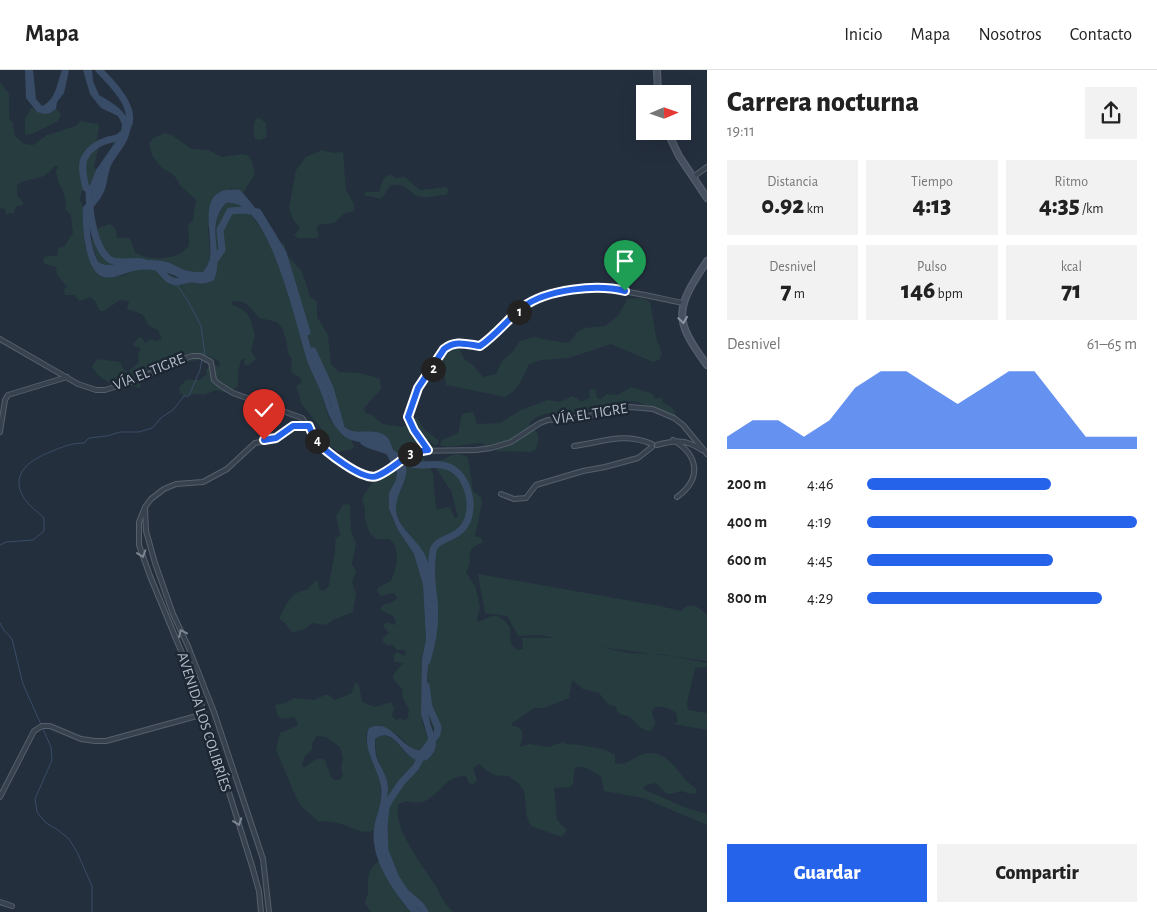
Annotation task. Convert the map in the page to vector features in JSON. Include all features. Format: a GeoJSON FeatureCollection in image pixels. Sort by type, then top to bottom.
{"type":"FeatureCollection","features":[{"type":"Feature","properties":{"kind":"street"},"geometry":{"type":"LineString","coordinates":[[657,70],[658,85]]}},
{"type":"Feature","properties":{"kind":"street"},"geometry":{"type":"LineString","coordinates":[[672,140],[679,156],[707,198]]}},
{"type":"Feature","properties":{"kind":"street"},"geometry":{"type":"LineString","coordinates":[[693,177],[707,167]]}},
{"type":"Feature","properties":{"kind":"street"},"geometry":{"type":"LineString","coordinates":[[707,261],[688,291],[683,303],[682,314],[684,330],[707,365]]}},
{"type":"Feature","properties":{"kind":"street"},"geometry":{"type":"LineString","coordinates":[[428,450],[414,430],[408,417],[418,388],[449,344],[480,346],[492,338],[525,306],[553,294],[586,287],[606,287],[683,303]]}},
{"type":"Feature","properties":{"kind":"street","name":"VÍA EL TIGRE"},"geometry":{"type":"LineString","coordinates":[[0,339],[88,388],[105,390],[140,379],[170,363],[192,356],[200,356],[211,362],[214,380],[220,385],[233,392],[302,418],[320,445],[359,474],[372,478],[404,457],[418,451],[491,448],[511,442],[540,423],[552,418],[584,417],[630,407],[653,409],[674,418],[683,425],[707,455]]}},
{"type":"Feature","properties":{"kind":"street"},"geometry":{"type":"LineString","coordinates":[[0,432],[5,400],[8,395],[67,377]]}},
{"type":"Feature","properties":{"kind":"street"},"geometry":{"type":"LineString","coordinates":[[145,507],[151,499],[164,489],[176,484],[203,482],[221,473],[255,443],[276,438],[293,426],[309,426]]}},
{"type":"Feature","properties":{"kind":"street"},"geometry":{"type":"LineString","coordinates":[[574,446],[601,443],[618,437],[639,439],[654,445]]}},
{"type":"Feature","properties":{"kind":"street"},"geometry":{"type":"LineString","coordinates":[[673,440],[684,446],[691,456],[695,468],[693,480],[687,490],[677,497]]}},
{"type":"Feature","properties":{"kind":"street"},"geometry":{"type":"LineString","coordinates":[[501,494],[521,500],[526,498],[536,485],[583,471],[638,458],[654,445],[673,440],[684,441],[694,445],[707,455]]}},
{"type":"Feature","properties":{"kind":"street","name":"AVENIDA LOS COLIBRÍES"},"geometry":{"type":"LineString","coordinates":[[145,507],[139,522],[139,545],[196,687],[252,866],[259,891],[261,912]]}},
{"type":"Feature","properties":{"kind":"street","name":"AVENIDA LOS COLIBRÍES"},"geometry":{"type":"LineString","coordinates":[[145,507],[148,543],[214,712],[262,859],[269,912]]}},
{"type":"Feature","properties":{"kind":"street"},"geometry":{"type":"LineString","coordinates":[[0,797],[34,731],[42,726],[50,726],[81,739],[95,742],[106,741],[204,714]]}},
{"type":"Feature","properties":{"kind":"street"},"geometry":{"type":"LineString","coordinates":[[0,902],[12,906]]}},
{"type":"Feature","properties":{"kind":"green space"},"geometry":{"type":"Polygon","coordinates":[[[0,82],[9,94],[9,118],[13,123],[15,136],[24,144],[33,145],[47,135],[76,126],[80,121],[98,124],[97,139],[99,147],[94,166],[96,170],[90,186],[82,191],[80,200],[83,207],[85,247],[91,262],[100,275],[122,276],[135,270],[155,270],[197,284],[209,283],[219,213],[226,203],[243,205],[261,228],[273,250],[285,280],[308,362],[323,397],[329,418],[340,432],[351,440],[354,446],[353,449],[338,452],[328,444],[320,442],[314,431],[320,431],[321,428],[302,405],[296,386],[300,384],[302,379],[291,372],[292,359],[288,353],[286,339],[281,326],[277,322],[259,318],[248,305],[242,302],[233,301],[231,304],[243,310],[249,316],[255,335],[251,350],[256,359],[248,366],[244,364],[245,358],[241,360],[238,372],[238,386],[228,393],[216,390],[204,395],[184,396],[180,393],[179,388],[186,380],[199,380],[206,375],[206,370],[210,366],[220,366],[219,361],[208,356],[199,360],[171,364],[167,370],[156,370],[142,376],[140,388],[127,385],[117,390],[97,374],[92,366],[98,359],[120,362],[124,370],[128,372],[139,362],[138,354],[141,348],[133,344],[138,338],[142,338],[145,343],[151,339],[155,341],[162,339],[158,330],[148,325],[142,314],[127,309],[129,301],[120,300],[104,311],[100,311],[95,301],[90,297],[80,301],[74,295],[65,295],[64,289],[67,287],[57,275],[56,267],[45,264],[43,261],[45,257],[58,255],[58,248],[64,247],[73,233],[71,215],[65,209],[64,194],[58,181],[56,171],[59,166],[54,166],[41,177],[17,185],[17,196],[23,202],[23,205],[16,206],[14,213],[6,214],[4,208],[0,209],[0,82]]]}},
{"type":"Feature","properties":{"kind":"green space"},"geometry":{"type":"Polygon","coordinates":[[[32,107],[37,112],[54,111],[56,109],[61,114],[58,121],[32,134],[25,135],[25,119],[32,107]]]}},
{"type":"Feature","properties":{"kind":"green space"},"geometry":{"type":"Polygon","coordinates":[[[258,117],[266,123],[267,137],[260,140],[255,139],[254,133],[254,124],[258,117]]]}},
{"type":"Feature","properties":{"kind":"green space"},"geometry":{"type":"Polygon","coordinates":[[[165,133],[172,135],[192,149],[208,150],[222,157],[243,154],[249,156],[252,162],[255,174],[243,193],[240,190],[230,188],[208,228],[209,263],[203,272],[189,271],[158,260],[130,260],[108,265],[98,262],[91,240],[96,237],[98,228],[110,224],[115,228],[117,238],[130,238],[135,252],[146,257],[169,257],[182,252],[189,245],[188,226],[193,220],[196,200],[180,185],[174,175],[162,168],[153,157],[149,144],[153,138],[165,133]]]}},
{"type":"Feature","properties":{"kind":"green space"},"geometry":{"type":"Polygon","coordinates":[[[322,150],[333,153],[343,152],[346,190],[354,204],[354,211],[344,214],[334,223],[318,225],[316,229],[319,234],[318,238],[298,238],[294,235],[300,228],[293,220],[289,207],[296,170],[306,157],[322,150]]]}},
{"type":"Feature","properties":{"kind":"green space"},"geometry":{"type":"Polygon","coordinates":[[[389,174],[396,178],[405,177],[420,190],[446,187],[449,191],[446,195],[421,197],[406,187],[395,185],[390,186],[381,199],[364,195],[366,192],[379,192],[383,180],[389,174]]]}},
{"type":"Feature","properties":{"kind":"green space"},"geometry":{"type":"Polygon","coordinates":[[[281,243],[285,244],[285,253],[301,270],[311,298],[317,301],[317,317],[328,335],[331,364],[339,372],[360,373],[380,379],[381,389],[364,408],[366,414],[370,414],[383,424],[402,427],[407,425],[406,420],[417,418],[424,429],[438,440],[438,444],[435,445],[428,440],[422,447],[416,448],[433,474],[436,508],[438,510],[446,507],[450,508],[455,518],[458,517],[451,491],[436,468],[439,461],[457,454],[468,458],[473,491],[481,497],[482,503],[475,536],[481,538],[483,542],[476,545],[470,551],[470,562],[466,572],[476,588],[480,608],[477,618],[478,622],[492,616],[497,616],[504,620],[510,628],[511,644],[517,650],[523,649],[522,638],[555,638],[539,635],[518,636],[507,616],[485,613],[478,574],[681,611],[691,605],[707,615],[707,661],[674,657],[707,663],[707,667],[695,668],[687,703],[688,710],[707,713],[707,730],[674,724],[678,721],[676,713],[666,708],[657,707],[652,711],[656,722],[651,731],[645,730],[631,718],[620,714],[616,707],[608,704],[599,693],[583,689],[572,680],[569,698],[544,708],[534,708],[512,723],[512,726],[519,728],[522,732],[521,747],[529,744],[549,747],[563,742],[568,745],[573,744],[604,749],[615,755],[615,763],[619,764],[626,763],[647,753],[663,756],[696,788],[697,793],[691,794],[681,791],[671,794],[666,793],[656,783],[646,785],[643,789],[684,807],[707,814],[707,825],[643,798],[604,791],[601,776],[589,769],[575,767],[573,784],[569,787],[554,788],[557,820],[567,830],[562,837],[531,826],[527,817],[524,791],[518,783],[509,776],[495,775],[479,764],[473,768],[477,780],[473,784],[469,783],[466,776],[457,777],[449,781],[425,801],[416,803],[406,801],[399,804],[397,812],[403,833],[409,845],[453,912],[421,912],[404,892],[383,850],[381,830],[388,787],[377,758],[375,739],[382,735],[389,736],[405,752],[420,760],[429,759],[436,741],[434,729],[429,718],[427,694],[434,601],[431,578],[410,535],[401,524],[396,512],[396,499],[403,485],[400,457],[394,451],[387,437],[350,431],[333,410],[324,379],[315,359],[280,246],[281,243]],[[600,647],[629,653],[651,654],[600,647]]]}},
{"type":"Feature","properties":{"kind":"green space"},"geometry":{"type":"Polygon","coordinates":[[[642,298],[650,302],[656,337],[662,354],[659,360],[653,362],[611,344],[569,358],[541,360],[529,364],[517,387],[505,397],[446,385],[443,361],[449,348],[460,350],[465,360],[472,364],[483,377],[496,374],[502,361],[520,341],[533,337],[565,343],[570,342],[578,331],[585,328],[605,326],[613,320],[618,316],[627,299],[642,298]]]}},
{"type":"Feature","properties":{"kind":"green space"},"geometry":{"type":"Polygon","coordinates":[[[631,387],[653,394],[655,399],[662,397],[663,403],[674,411],[675,418],[667,419],[661,410],[657,411],[638,402],[630,401],[596,411],[585,410],[545,414],[537,417],[530,422],[530,427],[538,433],[536,449],[531,452],[497,451],[481,443],[448,447],[440,445],[442,440],[458,433],[462,414],[473,412],[477,424],[500,423],[521,410],[548,400],[560,402],[573,396],[582,402],[590,397],[589,390],[595,389],[597,398],[601,399],[607,394],[618,395],[631,387]]]}},
{"type":"Feature","properties":{"kind":"green space"},"geometry":{"type":"Polygon","coordinates":[[[393,468],[397,475],[389,509],[398,530],[414,554],[423,585],[426,640],[422,659],[422,721],[428,738],[427,750],[419,751],[411,747],[395,733],[379,725],[366,734],[381,789],[380,807],[374,830],[368,832],[356,830],[335,822],[319,822],[302,807],[276,750],[280,733],[297,726],[298,723],[294,717],[281,719],[278,716],[275,705],[285,703],[294,698],[314,700],[325,695],[329,695],[334,700],[352,693],[355,682],[359,685],[362,702],[375,707],[391,702],[394,708],[392,716],[396,720],[402,718],[404,721],[408,718],[409,709],[403,699],[402,689],[393,679],[393,675],[403,663],[394,662],[394,655],[397,652],[405,656],[406,654],[404,650],[397,650],[394,646],[383,642],[383,638],[389,633],[383,626],[386,622],[395,625],[396,621],[393,616],[380,610],[383,605],[397,598],[394,593],[381,596],[377,591],[379,587],[391,581],[397,559],[396,549],[390,539],[377,539],[370,534],[362,501],[374,480],[382,478],[393,468]],[[317,736],[312,744],[312,750],[304,757],[302,766],[305,767],[319,758],[325,760],[331,777],[334,780],[340,780],[343,775],[341,768],[343,757],[340,747],[326,737],[317,736]]]}},
{"type":"Feature","properties":{"kind":"green space"},"geometry":{"type":"Polygon","coordinates":[[[348,504],[350,506],[351,531],[356,543],[352,564],[356,572],[352,583],[356,593],[353,612],[326,625],[312,623],[305,629],[292,633],[286,624],[279,619],[293,596],[307,590],[315,581],[318,581],[319,588],[323,591],[329,586],[335,551],[335,539],[340,535],[336,516],[343,505],[348,504]]]}},
{"type":"Feature","properties":{"kind":"green space"},"geometry":{"type":"Polygon","coordinates":[[[380,860],[401,900],[411,912],[371,912],[365,903],[368,894],[369,874],[380,860]]]}},
{"type":"Feature","properties":{"kind":"water"},"geometry":{"type":"Polygon","coordinates":[[[25,70],[33,70],[36,99],[42,106],[53,95],[62,70],[69,70],[64,93],[57,102],[56,109],[45,114],[37,112],[26,98],[25,70]]]}},
{"type":"Feature","properties":{"kind":"water"},"geometry":{"type":"Polygon","coordinates":[[[83,70],[92,70],[93,81],[99,95],[123,112],[130,127],[127,139],[110,168],[103,194],[91,213],[91,238],[98,262],[108,265],[130,260],[158,260],[189,271],[203,272],[209,262],[209,214],[215,195],[225,190],[240,190],[266,223],[285,259],[315,360],[325,380],[332,407],[339,421],[352,431],[379,433],[386,436],[405,464],[406,475],[396,504],[396,510],[401,523],[426,557],[433,590],[434,607],[427,692],[429,718],[436,747],[429,758],[420,761],[408,755],[388,736],[375,739],[375,746],[377,759],[388,784],[381,825],[381,841],[384,852],[399,884],[421,912],[411,912],[390,884],[379,862],[374,840],[374,829],[380,803],[381,787],[367,743],[369,728],[377,726],[385,727],[410,747],[418,750],[426,750],[428,738],[421,714],[422,659],[426,640],[423,585],[414,554],[398,530],[389,509],[389,493],[396,480],[397,472],[381,446],[349,439],[333,423],[308,363],[279,268],[256,220],[242,206],[226,203],[216,221],[217,270],[214,280],[200,284],[160,271],[150,270],[137,270],[112,277],[104,277],[97,273],[88,257],[84,235],[83,207],[93,197],[89,188],[96,170],[121,134],[122,124],[118,116],[101,108],[90,94],[83,70]]]}},
{"type":"Feature","properties":{"kind":"waterway"},"geometry":{"type":"LineString","coordinates":[[99,70],[113,84],[125,102],[130,120],[127,129],[119,137],[104,141],[95,146],[89,151],[84,160],[83,172],[86,188],[89,189],[93,227],[99,245],[109,259],[116,262],[143,262]]}},
{"type":"Feature","properties":{"kind":"waterway"},"geometry":{"type":"LineString","coordinates":[[212,264],[222,250],[220,230],[230,211],[258,212],[283,253],[307,332]]}},
{"type":"Feature","properties":{"kind":"waterway"},"geometry":{"type":"LineString","coordinates":[[156,266],[168,279],[175,282],[190,279]]}},
{"type":"Feature","properties":{"kind":"waterway"},"geometry":{"type":"LineString","coordinates":[[175,282],[188,301],[201,326],[205,356]]}},
{"type":"Feature","properties":{"kind":"waterway"},"geometry":{"type":"LineString","coordinates":[[313,351],[330,388],[341,427]]}},
{"type":"Feature","properties":{"kind":"waterway"},"geometry":{"type":"LineString","coordinates":[[0,545],[6,542],[33,540],[44,531],[44,518],[26,501],[20,489],[20,475],[29,464],[35,459],[59,448],[84,443],[89,438],[120,432],[139,432],[152,428],[162,417],[173,410],[184,396],[189,396],[200,370],[202,359]]}},
{"type":"Feature","properties":{"kind":"waterway"},"geometry":{"type":"LineString","coordinates":[[364,442],[388,451],[411,464],[450,467],[462,478],[469,494],[470,511],[464,526],[460,531],[435,546],[433,551],[431,570],[435,608],[432,639],[427,661]]}},
{"type":"Feature","properties":{"kind":"waterway"},"geometry":{"type":"LineString","coordinates":[[0,623],[12,639],[23,684],[51,747],[52,760],[35,799],[37,812],[46,823],[69,839],[77,852],[92,886],[92,912]]}},
{"type":"Feature","properties":{"kind":"waterway"},"geometry":{"type":"LineString","coordinates":[[425,912],[405,892],[396,878],[385,851],[384,829],[386,807],[389,801],[401,783],[416,767],[424,751],[437,734],[438,727],[429,707],[426,686]]}},
{"type":"Feature","properties":{"kind":"route"},"geometry":{"type":"LineString","coordinates":[[264,440],[279,437],[293,426],[309,426],[320,445],[359,474],[368,478],[377,476],[404,457],[418,451],[428,450],[414,430],[408,417],[418,388],[449,344],[480,346],[492,338],[525,306],[553,294],[586,287],[606,287],[625,291]]}}]}
